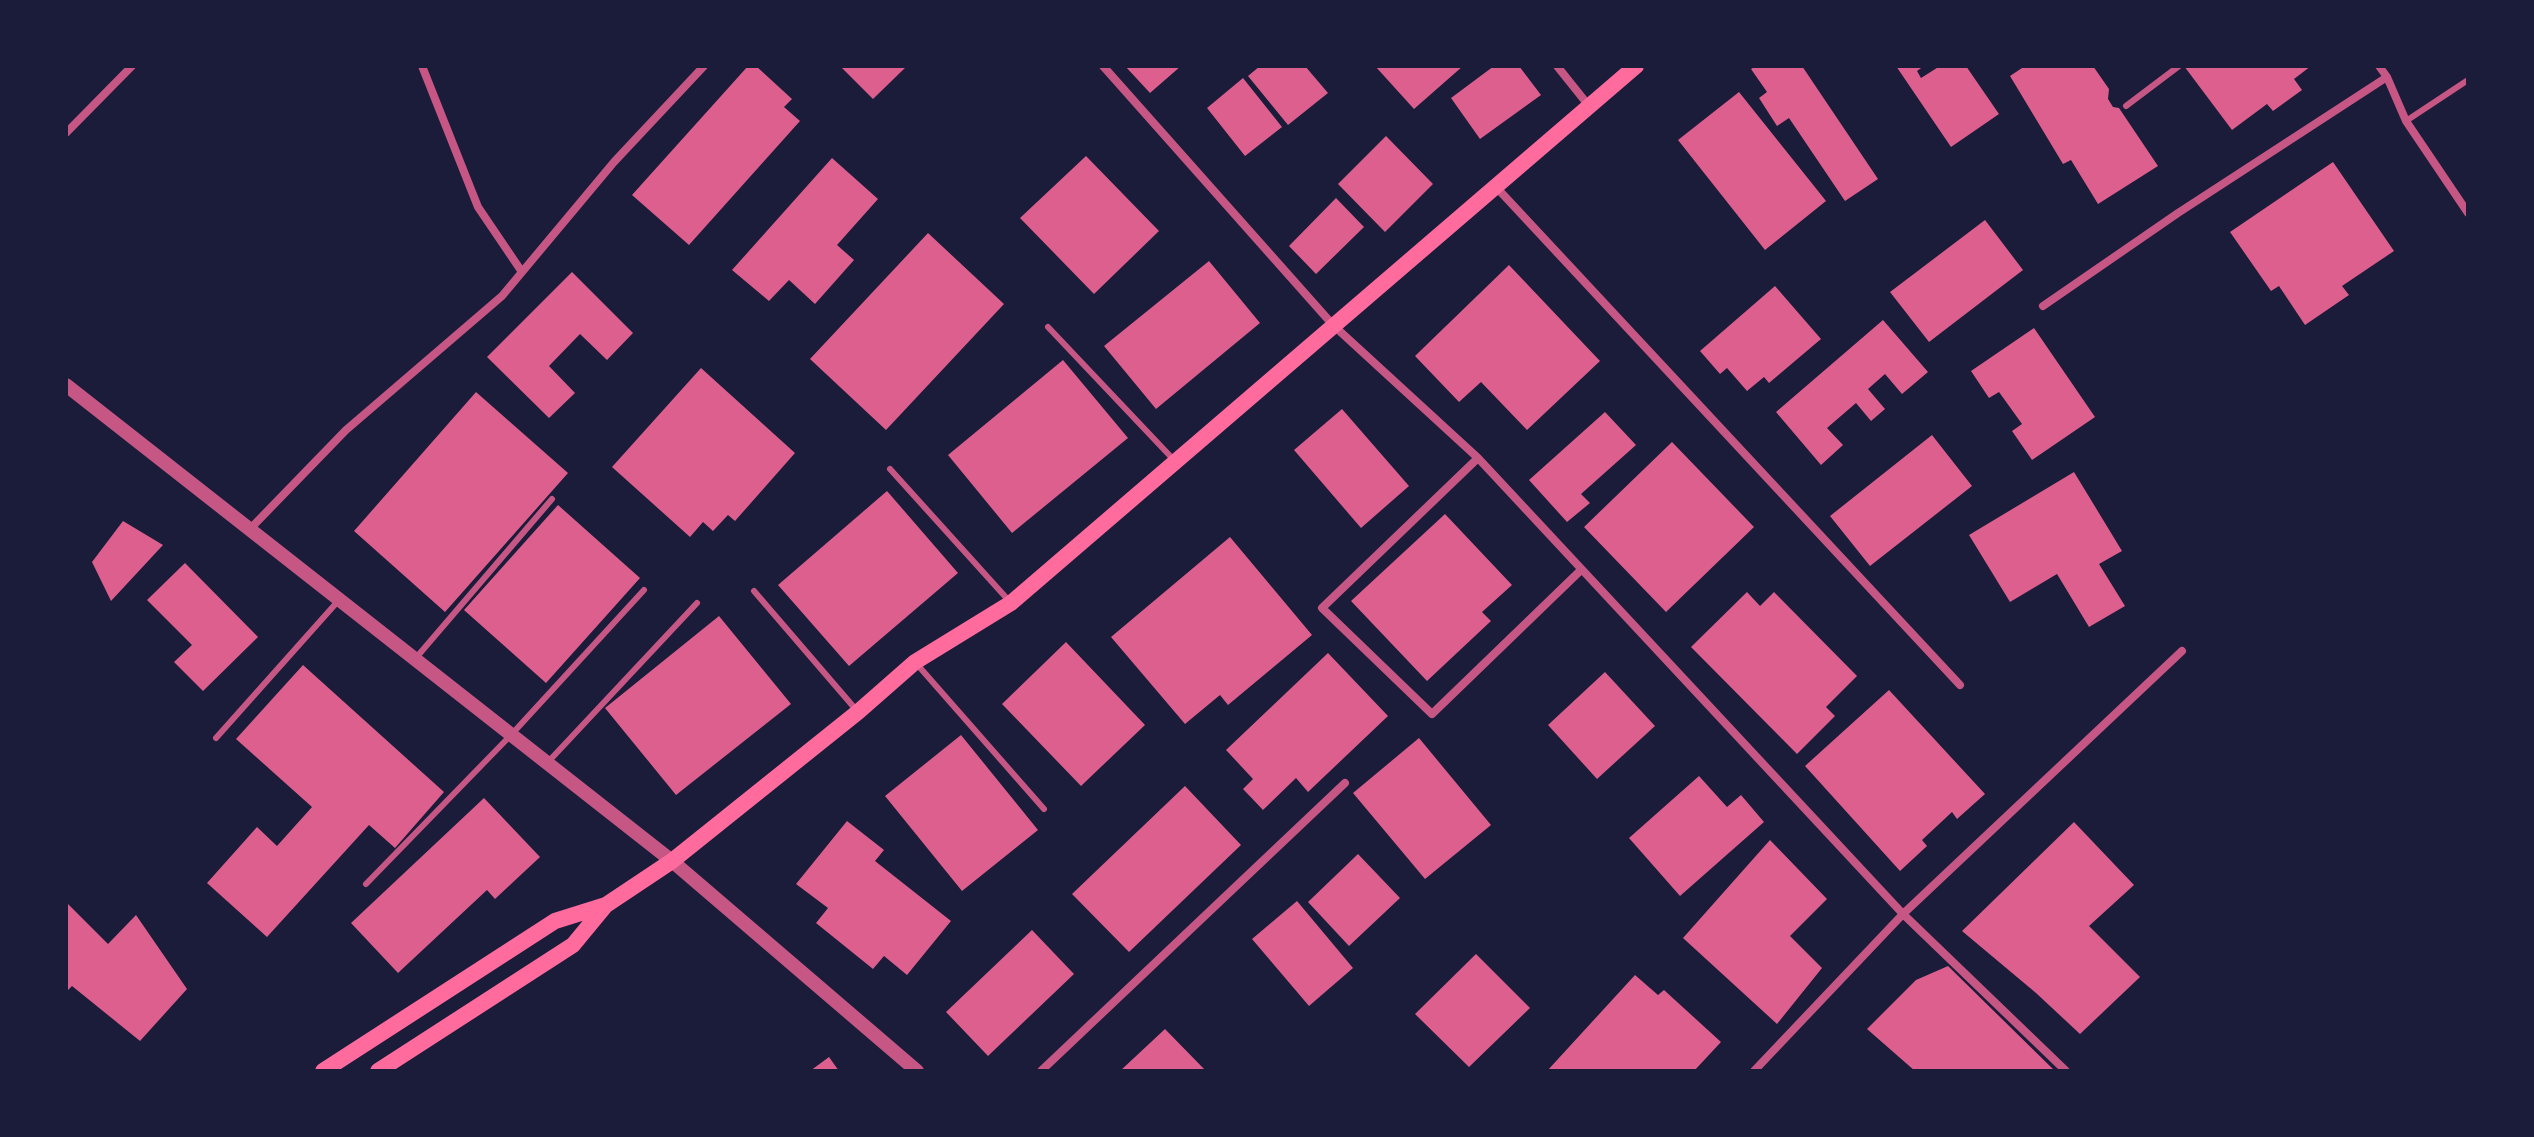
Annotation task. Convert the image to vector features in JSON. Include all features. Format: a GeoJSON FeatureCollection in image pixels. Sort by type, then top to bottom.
{"type":"FeatureCollection","features":[{"type":"Feature","properties":{"kind":"main road"},"geometry":{"type":"LineString","coordinates":[[323,1071],[555,921],[606,905],[672,861],[858,712],[915,662],[1011,603],[1636,66]]}},
{"type":"Feature","properties":{"kind":"main road"},"geometry":{"type":"LineString","coordinates":[[378,1071],[573,945],[606,905]]}},
{"type":"Feature","properties":{"kind":"street"},"geometry":{"type":"LineString","coordinates":[[66,133],[132,66]]}},
{"type":"Feature","properties":{"kind":"street"},"geometry":{"type":"LineString","coordinates":[[422,66],[478,207],[522,272]]}},
{"type":"Feature","properties":{"kind":"street"},"geometry":{"type":"LineString","coordinates":[[250,529],[346,430],[502,296],[614,162],[704,66]]}},
{"type":"Feature","properties":{"kind":"street"},"geometry":{"type":"LineString","coordinates":[[1103,66],[1333,325],[1478,458],[1903,914],[2066,1071]]}},
{"type":"Feature","properties":{"kind":"street"},"geometry":{"type":"LineString","coordinates":[[1557,66],[1590,107]]}},
{"type":"Feature","properties":{"kind":"street"},"geometry":{"type":"LineString","coordinates":[[2379,66],[2406,121],[2468,213]]}},
{"type":"Feature","properties":{"kind":"street"},"geometry":{"type":"LineString","coordinates":[[2043,306],[2178,213],[2387,77]]}},
{"type":"Feature","properties":{"kind":"street"},"geometry":{"type":"LineString","coordinates":[[1497,188],[1960,685]]}},
{"type":"Feature","properties":{"kind":"street"},"geometry":{"type":"LineString","coordinates":[[66,385],[672,861],[917,1071]]}},
{"type":"Feature","properties":{"kind":"street"},"geometry":{"type":"LineString","coordinates":[[1478,458],[1322,608],[1432,714],[1581,570]]}},
{"type":"Feature","properties":{"kind":"street"},"geometry":{"type":"LineString","coordinates":[[1754,1071],[1903,914],[2182,651]]}},
{"type":"Feature","properties":{"kind":"street"},"geometry":{"type":"LineString","coordinates":[[1041,1071],[1345,783]]}},
{"type":"Feature","properties":{"kind":"lane"},"geometry":{"type":"LineString","coordinates":[[2126,106],[2179,66]]}},
{"type":"Feature","properties":{"kind":"lane"},"geometry":{"type":"LineString","coordinates":[[2406,121],[2468,80]]}},
{"type":"Feature","properties":{"kind":"lane"},"geometry":{"type":"LineString","coordinates":[[1048,327],[1176,462]]}},
{"type":"Feature","properties":{"kind":"lane"},"geometry":{"type":"LineString","coordinates":[[890,469],[1011,603]]}},
{"type":"Feature","properties":{"kind":"lane"},"geometry":{"type":"LineString","coordinates":[[415,659],[552,499]]}},
{"type":"Feature","properties":{"kind":"lane"},"geometry":{"type":"LineString","coordinates":[[366,884],[511,735],[644,590]]}},
{"type":"Feature","properties":{"kind":"lane"},"geometry":{"type":"LineString","coordinates":[[754,591],[858,712]]}},
{"type":"Feature","properties":{"kind":"lane"},"geometry":{"type":"LineString","coordinates":[[216,738],[339,600]]}},
{"type":"Feature","properties":{"kind":"lane"},"geometry":{"type":"LineString","coordinates":[[546,764],[697,603]]}},
{"type":"Feature","properties":{"kind":"lane"},"geometry":{"type":"LineString","coordinates":[[915,662],[1044,809]]}},
{"type":"Feature","properties":{"kind":"building"},"geometry":{"type":"Polygon","coordinates":[[[748,66],[756,66],[792,99],[784,107],[800,121],[689,245],[632,195],[748,66]]]}},
{"type":"Feature","properties":{"kind":"building"},"geometry":{"type":"Polygon","coordinates":[[[840,66],[907,66],[873,99],[840,66]]]}},
{"type":"Feature","properties":{"kind":"building"},"geometry":{"type":"Polygon","coordinates":[[[1125,66],[1181,66],[1150,93],[1125,66]]]}},
{"type":"Feature","properties":{"kind":"building"},"geometry":{"type":"Polygon","coordinates":[[[1260,66],[1305,66],[1328,93],[1288,125],[1248,76],[1260,66]]]}},
{"type":"Feature","properties":{"kind":"building"},"geometry":{"type":"Polygon","coordinates":[[[1375,66],[1463,66],[1414,109],[1375,66]]]}},
{"type":"Feature","properties":{"kind":"building"},"geometry":{"type":"Polygon","coordinates":[[[1494,66],[1519,66],[1541,95],[1480,139],[1451,98],[1494,66]]]}},
{"type":"Feature","properties":{"kind":"building"},"geometry":{"type":"Polygon","coordinates":[[[1756,66],[1802,66],[1878,179],[1845,201],[1789,118],[1777,126],[1759,98],[1767,92],[1751,69],[1756,66]]]}},
{"type":"Feature","properties":{"kind":"building"},"geometry":{"type":"Polygon","coordinates":[[[1896,66],[1924,66],[1917,71],[1921,78],[1940,66],[1966,66],[1999,114],[1951,147],[1896,66]]]}},
{"type":"Feature","properties":{"kind":"building"},"geometry":{"type":"Polygon","coordinates":[[[2025,66],[2093,66],[2109,89],[2108,99],[2113,107],[2119,108],[2158,166],[2098,204],[2071,160],[2063,164],[2010,76],[2025,66]]]}},
{"type":"Feature","properties":{"kind":"building"},"geometry":{"type":"Polygon","coordinates":[[[2184,66],[2311,66],[2294,79],[2302,90],[2273,111],[2267,104],[2232,130],[2184,66]]]}},
{"type":"Feature","properties":{"kind":"building"},"geometry":{"type":"Polygon","coordinates":[[[1243,78],[1282,127],[1245,156],[1207,108],[1243,78]]]}},
{"type":"Feature","properties":{"kind":"building"},"geometry":{"type":"Polygon","coordinates":[[[1739,92],[1826,201],[1765,250],[1678,140],[1739,92]]]}},
{"type":"Feature","properties":{"kind":"building"},"geometry":{"type":"Polygon","coordinates":[[[1386,136],[1433,184],[1385,232],[1338,184],[1386,136]]]}},
{"type":"Feature","properties":{"kind":"building"},"geometry":{"type":"Polygon","coordinates":[[[1086,156],[1159,231],[1094,294],[1020,218],[1086,156]]]}},
{"type":"Feature","properties":{"kind":"building"},"geometry":{"type":"Polygon","coordinates":[[[832,158],[878,199],[837,245],[854,260],[815,304],[789,280],[769,301],[732,270],[832,158]]]}},
{"type":"Feature","properties":{"kind":"building"},"geometry":{"type":"Polygon","coordinates":[[[2333,162],[2394,251],[2342,286],[2349,295],[2305,325],[2279,286],[2271,291],[2230,232],[2333,162]]]}},
{"type":"Feature","properties":{"kind":"building"},"geometry":{"type":"Polygon","coordinates":[[[1336,198],[1364,227],[1316,274],[1289,246],[1336,198]]]}},
{"type":"Feature","properties":{"kind":"building"},"geometry":{"type":"Polygon","coordinates":[[[1985,220],[2023,270],[1929,342],[1890,292],[1985,220]]]}},
{"type":"Feature","properties":{"kind":"building"},"geometry":{"type":"Polygon","coordinates":[[[928,233],[1004,304],[886,430],[810,359],[928,233]]]}},
{"type":"Feature","properties":{"kind":"building"},"geometry":{"type":"Polygon","coordinates":[[[1209,261],[1260,323],[1156,409],[1104,346],[1209,261]]]}},
{"type":"Feature","properties":{"kind":"building"},"geometry":{"type":"Polygon","coordinates":[[[1509,265],[1600,361],[1527,430],[1481,382],[1459,402],[1415,356],[1509,265]]]}},
{"type":"Feature","properties":{"kind":"building"},"geometry":{"type":"Polygon","coordinates":[[[572,272],[633,333],[607,360],[580,334],[549,366],[575,393],[549,418],[487,357],[572,272]]]}},
{"type":"Feature","properties":{"kind":"building"},"geometry":{"type":"Polygon","coordinates":[[[1775,286],[1821,339],[1769,383],[1764,377],[1747,391],[1727,368],[1720,374],[1700,351],[1775,286]]]}},
{"type":"Feature","properties":{"kind":"building"},"geometry":{"type":"Polygon","coordinates":[[[1883,320],[1928,372],[1902,394],[1885,374],[1868,389],[1885,409],[1871,421],[1856,403],[1827,428],[1843,445],[1821,465],[1776,412],[1883,320]]]}},
{"type":"Feature","properties":{"kind":"building"},"geometry":{"type":"Polygon","coordinates":[[[2034,328],[2095,417],[2032,460],[2012,431],[2022,424],[1999,392],[1989,398],[1971,371],[2034,328]]]}},
{"type":"Feature","properties":{"kind":"building"},"geometry":{"type":"Polygon","coordinates":[[[1063,360],[1128,438],[1012,533],[948,455],[1063,360]]]}},
{"type":"Feature","properties":{"kind":"building"},"geometry":{"type":"Polygon","coordinates":[[[701,368],[795,453],[735,521],[728,515],[713,531],[703,522],[690,537],[612,467],[701,368]]]}},
{"type":"Feature","properties":{"kind":"building"},"geometry":{"type":"Polygon","coordinates":[[[476,392],[568,473],[445,612],[354,531],[476,392]]]}},
{"type":"Feature","properties":{"kind":"building"},"geometry":{"type":"Polygon","coordinates":[[[1342,409],[1409,486],[1361,528],[1294,450],[1342,409]]]}},
{"type":"Feature","properties":{"kind":"building"},"geometry":{"type":"Polygon","coordinates":[[[1605,412],[1636,445],[1581,494],[1590,503],[1567,522],[1529,480],[1605,412]]]}},
{"type":"Feature","properties":{"kind":"building"},"geometry":{"type":"Polygon","coordinates":[[[1932,435],[1972,486],[1870,566],[1830,516],[1932,435]]]}},
{"type":"Feature","properties":{"kind":"building"},"geometry":{"type":"Polygon","coordinates":[[[1672,442],[1754,527],[1666,612],[1584,527],[1672,442]]]}},
{"type":"Feature","properties":{"kind":"building"},"geometry":{"type":"Polygon","coordinates":[[[2074,472],[2122,551],[2099,564],[2125,606],[2089,627],[2057,574],[2010,602],[1969,535],[2074,472]]]}},
{"type":"Feature","properties":{"kind":"building"},"geometry":{"type":"Polygon","coordinates":[[[887,491],[958,573],[849,666],[778,585],[887,491]]]}},
{"type":"Feature","properties":{"kind":"building"},"geometry":{"type":"Polygon","coordinates":[[[558,505],[640,578],[546,683],[464,610],[558,505]]]}},
{"type":"Feature","properties":{"kind":"building"},"geometry":{"type":"Polygon","coordinates":[[[1445,514],[1512,585],[1482,612],[1491,621],[1427,681],[1351,601],[1445,514]]]}},
{"type":"Feature","properties":{"kind":"building"},"geometry":{"type":"Polygon","coordinates":[[[123,521],[163,545],[111,601],[92,562],[123,521]]]}},
{"type":"Feature","properties":{"kind":"building"},"geometry":{"type":"Polygon","coordinates":[[[1230,537],[1312,635],[1228,705],[1220,695],[1185,724],[1111,637],[1230,537]]]}},
{"type":"Feature","properties":{"kind":"building"},"geometry":{"type":"Polygon","coordinates":[[[185,563],[258,637],[203,691],[174,662],[192,645],[147,600],[185,563]]]}},
{"type":"Feature","properties":{"kind":"building"},"geometry":{"type":"Polygon","coordinates":[[[1747,592],[1760,606],[1774,592],[1857,676],[1826,707],[1835,716],[1797,754],[1691,647],[1747,592]]]}},
{"type":"Feature","properties":{"kind":"building"},"geometry":{"type":"Polygon","coordinates":[[[719,616],[791,704],[676,795],[605,708],[719,616]]]}},
{"type":"Feature","properties":{"kind":"building"},"geometry":{"type":"Polygon","coordinates":[[[1066,642],[1145,725],[1081,786],[1002,704],[1066,642]]]}},
{"type":"Feature","properties":{"kind":"building"},"geometry":{"type":"Polygon","coordinates":[[[1328,653],[1388,716],[1308,792],[1296,778],[1263,810],[1243,789],[1253,779],[1226,750],[1328,653]]]}},
{"type":"Feature","properties":{"kind":"building"},"geometry":{"type":"Polygon","coordinates":[[[303,665],[444,792],[395,848],[369,825],[267,937],[207,883],[257,827],[277,846],[312,807],[236,739],[303,665]]]}},
{"type":"Feature","properties":{"kind":"building"},"geometry":{"type":"Polygon","coordinates":[[[1605,672],[1655,726],[1597,779],[1548,725],[1605,672]]]}},
{"type":"Feature","properties":{"kind":"building"},"geometry":{"type":"Polygon","coordinates":[[[1889,690],[1985,794],[1957,819],[1952,812],[1922,840],[1927,846],[1900,871],[1805,766],[1889,690]]]}},
{"type":"Feature","properties":{"kind":"building"},"geometry":{"type":"Polygon","coordinates":[[[961,735],[1038,830],[962,891],[885,796],[961,735]]]}},
{"type":"Feature","properties":{"kind":"building"},"geometry":{"type":"Polygon","coordinates":[[[1419,738],[1491,825],[1425,879],[1353,793],[1419,738]]]}},
{"type":"Feature","properties":{"kind":"building"},"geometry":{"type":"Polygon","coordinates":[[[1699,776],[1727,807],[1741,795],[1764,822],[1680,896],[1629,838],[1699,776]]]}},
{"type":"Feature","properties":{"kind":"building"},"geometry":{"type":"Polygon","coordinates":[[[1185,786],[1241,845],[1129,952],[1072,894],[1185,786]]]}},
{"type":"Feature","properties":{"kind":"building"},"geometry":{"type":"Polygon","coordinates":[[[484,798],[540,857],[495,899],[487,890],[398,973],[351,923],[484,798]]]}},
{"type":"Feature","properties":{"kind":"building"},"geometry":{"type":"Polygon","coordinates":[[[847,821],[884,850],[875,861],[951,921],[907,975],[884,956],[873,969],[816,923],[828,908],[796,884],[847,821]]]}},
{"type":"Feature","properties":{"kind":"building"},"geometry":{"type":"Polygon","coordinates":[[[2074,822],[2134,885],[2089,926],[2140,977],[2080,1034],[1962,931],[2074,822]]]}},
{"type":"Feature","properties":{"kind":"building"},"geometry":{"type":"Polygon","coordinates":[[[1770,840],[1827,899],[1790,936],[1822,968],[1777,1024],[1683,938],[1770,840]]]}},
{"type":"Feature","properties":{"kind":"building"},"geometry":{"type":"Polygon","coordinates":[[[1358,854],[1400,898],[1349,946],[1308,902],[1358,854]]]}},
{"type":"Feature","properties":{"kind":"building"},"geometry":{"type":"Polygon","coordinates":[[[1297,901],[1353,968],[1309,1006],[1252,939],[1297,901]]]}},
{"type":"Feature","properties":{"kind":"building"},"geometry":{"type":"Polygon","coordinates":[[[66,902],[108,944],[136,915],[187,989],[140,1041],[72,986],[66,992],[66,902]]]}},
{"type":"Feature","properties":{"kind":"building"},"geometry":{"type":"Polygon","coordinates":[[[1032,930],[1074,974],[988,1056],[946,1012],[1032,930]]]}},
{"type":"Feature","properties":{"kind":"building"},"geometry":{"type":"Polygon","coordinates":[[[1476,954],[1530,1008],[1469,1067],[1415,1014],[1476,954]]]}},
{"type":"Feature","properties":{"kind":"building"},"geometry":{"type":"Polygon","coordinates":[[[1948,966],[2055,1071],[1915,1071],[1867,1029],[1916,980],[1948,966]]]}},
{"type":"Feature","properties":{"kind":"building"},"geometry":{"type":"Polygon","coordinates":[[[1635,975],[1658,995],[1664,990],[1721,1042],[1694,1071],[1547,1071],[1635,975]]]}},
{"type":"Feature","properties":{"kind":"building"},"geometry":{"type":"Polygon","coordinates":[[[1165,1029],[1206,1071],[1120,1071],[1165,1029]]]}},
{"type":"Feature","properties":{"kind":"building"},"geometry":{"type":"Polygon","coordinates":[[[829,1057],[839,1071],[810,1071],[829,1057]]]}}]}
